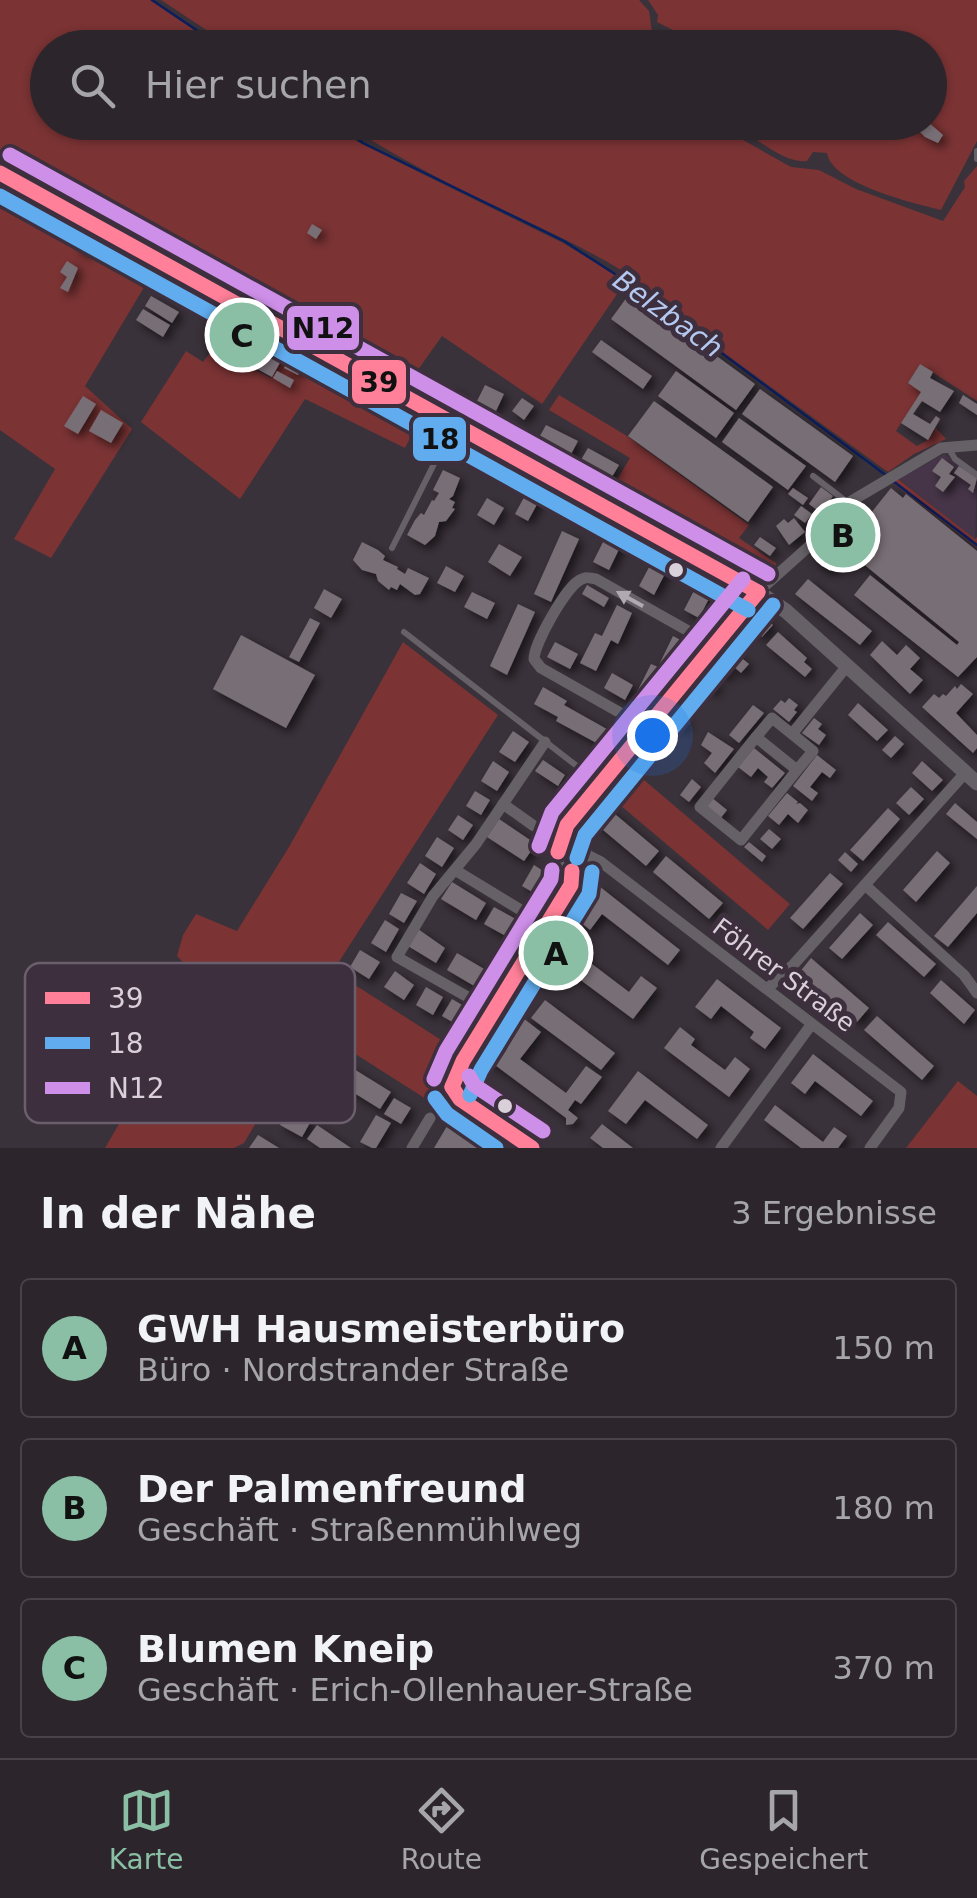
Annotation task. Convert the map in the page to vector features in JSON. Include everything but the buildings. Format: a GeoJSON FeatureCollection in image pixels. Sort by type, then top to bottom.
{"type":"FeatureCollection","features":[{"type":"Feature","properties":{"kind":"street"},"geometry":{"type":"LineString","coordinates":[[0,173],[758,592],[786,611],[971,778],[767,989]]}},
{"type":"Feature","properties":{"kind":"street"},"geometry":{"type":"LineString","coordinates":[[572,871],[560,865],[558,852],[564,831],[758,592],[815,541],[848,503],[948,446],[977,445]]}},
{"type":"Feature","properties":{"kind":"street"},"geometry":{"type":"LineString","coordinates":[[647,728],[541,668],[534,659],[535,647],[571,586],[582,579],[596,580],[715,646]]}},
{"type":"Feature","properties":{"kind":"street"},"geometry":{"type":"LineString","coordinates":[[792,734],[847,666]]}},
{"type":"Feature","properties":{"kind":"street"},"geometry":{"type":"LineString","coordinates":[[772,718],[813,751],[741,840],[700,808],[756,738],[772,718]]}},
{"type":"Feature","properties":{"kind":"street"},"geometry":{"type":"LineString","coordinates":[[756,738],[797,770]]}},
{"type":"Feature","properties":{"kind":"street"},"geometry":{"type":"LineString","coordinates":[[496,1013],[397,957],[433,896],[545,742]]}},
{"type":"Feature","properties":{"kind":"street"},"geometry":{"type":"LineString","coordinates":[[503,804],[534,826]]}},
{"type":"Feature","properties":{"kind":"street"},"geometry":{"type":"LineString","coordinates":[[558,852],[568,842],[577,842],[573,832],[575,816]]}},
{"type":"Feature","properties":{"kind":"street","name":"Föhrer Straße"},"geometry":{"type":"LineString","coordinates":[[577,842],[587,855],[602,862],[900,1092],[899,1108],[870,1148]]}},
{"type":"Feature","properties":{"kind":"street"},"geometry":{"type":"LineString","coordinates":[[572,871],[584,864],[587,855]]}},
{"type":"Feature","properties":{"kind":"street"},"geometry":{"type":"LineString","coordinates":[[455,870],[547,926]]}},
{"type":"Feature","properties":{"kind":"street"},"geometry":{"type":"LineString","coordinates":[[473,1050],[571,885],[572,871]]}},
{"type":"Feature","properties":{"kind":"street"},"geometry":{"type":"LineString","coordinates":[[865,885],[964,975],[977,993]]}},
{"type":"Feature","properties":{"kind":"street"},"geometry":{"type":"LineString","coordinates":[[720,1148],[811,1024]]}},
{"type":"Feature","properties":{"kind":"street"},"geometry":{"type":"LineString","coordinates":[[412,1148],[430,1118]]}},
{"type":"Feature","properties":{"kind":"lane"},"geometry":{"type":"LineString","coordinates":[[977,151],[977,159]]}},
{"type":"Feature","properties":{"kind":"lane"},"geometry":{"type":"LineString","coordinates":[[392,548],[454,423]]}},
{"type":"Feature","properties":{"kind":"lane"},"geometry":{"type":"LineString","coordinates":[[948,446],[956,459],[977,474]]}},
{"type":"Feature","properties":{"kind":"lane"},"geometry":{"type":"LineString","coordinates":[[813,476],[848,503]]}},
{"type":"Feature","properties":{"kind":"lane"},"geometry":{"type":"LineString","coordinates":[[404,632],[603,785]]}},
{"type":"Feature","properties":{"kind":"lane"},"geometry":{"type":"LineString","coordinates":[[438,1106],[473,1050]]}},
{"type":"Feature","properties":{"kind":"lane"},"geometry":{"type":"LineString","coordinates":[[452,1087],[460,1099],[532,1148]]}},
{"type":"Feature","properties":{"kind":"shaded area"},"geometry":{"type":"Polygon","coordinates":[[[0,0],[150,0],[195,30],[30,30],[30,140],[355,140],[563,243],[626,281],[542,404],[442,336],[407,385],[406,381],[0,158],[0,0]]]}},
{"type":"Feature","properties":{"kind":"shaded area"},"geometry":{"type":"Polygon","coordinates":[[[161,0],[639,0],[649,11],[652,30],[206,30],[161,0]]]}},
{"type":"Feature","properties":{"kind":"shaded area"},"geometry":{"type":"Polygon","coordinates":[[[648,0],[977,0],[977,141],[941,210],[858,183],[832,164],[827,153],[813,152],[807,161],[801,161],[758,141],[947,140],[947,30],[673,30],[657,22],[658,15],[648,0]]]}},
{"type":"Feature","properties":{"kind":"shaded area"},"geometry":{"type":"Polygon","coordinates":[[[372,140],[743,140],[791,167],[819,170],[856,189],[943,221],[965,187],[964,181],[977,166],[977,401],[920,364],[908,383],[921,392],[896,431],[917,446],[928,440],[936,428],[946,439],[888,472],[692,330],[674,309],[622,270],[372,140]]]}},
{"type":"Feature","properties":{"kind":"shaded area"},"geometry":{"type":"Polygon","coordinates":[[[0,188],[152,274],[85,386],[132,429],[51,558],[14,539],[55,469],[0,430],[0,188]]]}},
{"type":"Feature","properties":{"kind":"shaded area"},"geometry":{"type":"Polygon","coordinates":[[[288,349],[419,420],[405,448],[305,399],[240,499],[141,422],[186,351],[203,362],[210,353],[236,367],[240,362],[271,378],[288,349]]]}},
{"type":"Feature","properties":{"kind":"shaded area"},"geometry":{"type":"Polygon","coordinates":[[[559,395],[627,436],[749,525],[739,538],[777,564],[760,577],[609,493],[630,458],[549,410],[559,395]]]}},
{"type":"Feature","properties":{"kind":"shaded area"},"geometry":{"type":"Polygon","coordinates":[[[944,454],[977,478],[975,540],[899,479],[944,454]]]}},
{"type":"Feature","properties":{"kind":"shaded area"},"geometry":{"type":"Polygon","coordinates":[[[898,479],[977,537],[977,547],[893,483],[898,479]]]}},
{"type":"Feature","properties":{"kind":"shaded area"},"geometry":{"type":"Polygon","coordinates":[[[403,642],[498,715],[338,963],[184,963],[177,956],[183,935],[196,914],[237,931],[289,847],[403,642]]]}},
{"type":"Feature","properties":{"kind":"shaded area"},"geometry":{"type":"Polygon","coordinates":[[[630,768],[790,904],[768,930],[607,794],[630,768]]]}},
{"type":"Feature","properties":{"kind":"shaded area"},"geometry":{"type":"Polygon","coordinates":[[[355,985],[457,1050],[426,1099],[355,1054],[355,985]]]}},
{"type":"Feature","properties":{"kind":"shaded area"},"geometry":{"type":"Polygon","coordinates":[[[958,1081],[977,1096],[977,1148],[906,1148],[958,1081]]]}},
{"type":"Feature","properties":{"kind":"shaded area"},"geometry":{"type":"Polygon","coordinates":[[[120,1123],[256,1123],[244,1143],[234,1148],[105,1148],[120,1123]]]}},
{"type":"Feature","properties":{"kind":"waterway","name":"Belzbach"},"geometry":{"type":"LineString","coordinates":[[152,0],[196,30]]}},
{"type":"Feature","properties":{"kind":"waterway","name":"Belzbach"},"geometry":{"type":"LineString","coordinates":[[359,140],[564,241],[621,278],[887,476]]}},
{"type":"Feature","properties":{"kind":"waterway","name":"Belzbach"},"geometry":{"type":"LineString","coordinates":[[893,481],[977,545]]}},
{"type":"Feature","properties":{"kind":"transit line","name":"N12"},"geometry":{"type":"LineString","coordinates":[[10,155],[768,574]]}},
{"type":"Feature","properties":{"kind":"transit line","name":"39"},"geometry":{"type":"LineString","coordinates":[[0,173],[758,592]]}},
{"type":"Feature","properties":{"kind":"transit line","name":"18"},"geometry":{"type":"LineString","coordinates":[[0,196],[748,610]]}},
{"type":"Feature","properties":{"kind":"transit line","name":"N12"},"geometry":{"type":"LineString","coordinates":[[539,846],[552,812],[743,579]]}},
{"type":"Feature","properties":{"kind":"transit line","name":"39"},"geometry":{"type":"LineString","coordinates":[[558,852],[567,825],[758,592]]}},
{"type":"Feature","properties":{"kind":"transit line","name":"18"},"geometry":{"type":"LineString","coordinates":[[577,858],[585,835],[773,605]]}},
{"type":"Feature","properties":{"kind":"transit line","name":"N12"},"geometry":{"type":"LineString","coordinates":[[434,1079],[446,1051],[551,879],[552,870]]}},
{"type":"Feature","properties":{"kind":"transit line","name":"39"},"geometry":{"type":"LineString","coordinates":[[452,1087],[463,1061],[571,885],[572,871]]}},
{"type":"Feature","properties":{"kind":"transit line","name":"18"},"geometry":{"type":"LineString","coordinates":[[470,1095],[481,1070],[589,894],[592,872]]}},
{"type":"Feature","properties":{"kind":"transit line","name":"N12"},"geometry":{"type":"LineString","coordinates":[[469,1076],[474,1085],[543,1131]]}},
{"type":"Feature","properties":{"kind":"transit line","name":"39"},"geometry":{"type":"LineString","coordinates":[[452,1087],[460,1099],[532,1148]]}},
{"type":"Feature","properties":{"kind":"transit line","name":"18"},"geometry":{"type":"LineString","coordinates":[[435,1098],[447,1114],[496,1148]]}},
{"type":"Feature","properties":{"kind":"place","name":"Blumen Kneip"},"geometry":{"type":"Point","coordinates":[242,335]}},
{"type":"Feature","properties":{"kind":"place","name":"Der Palmenfreund"},"geometry":{"type":"Point","coordinates":[843,535]}},
{"type":"Feature","properties":{"kind":"place","name":"GWH Hausmeisterbüro"},"geometry":{"type":"Point","coordinates":[556,953]}}]}
